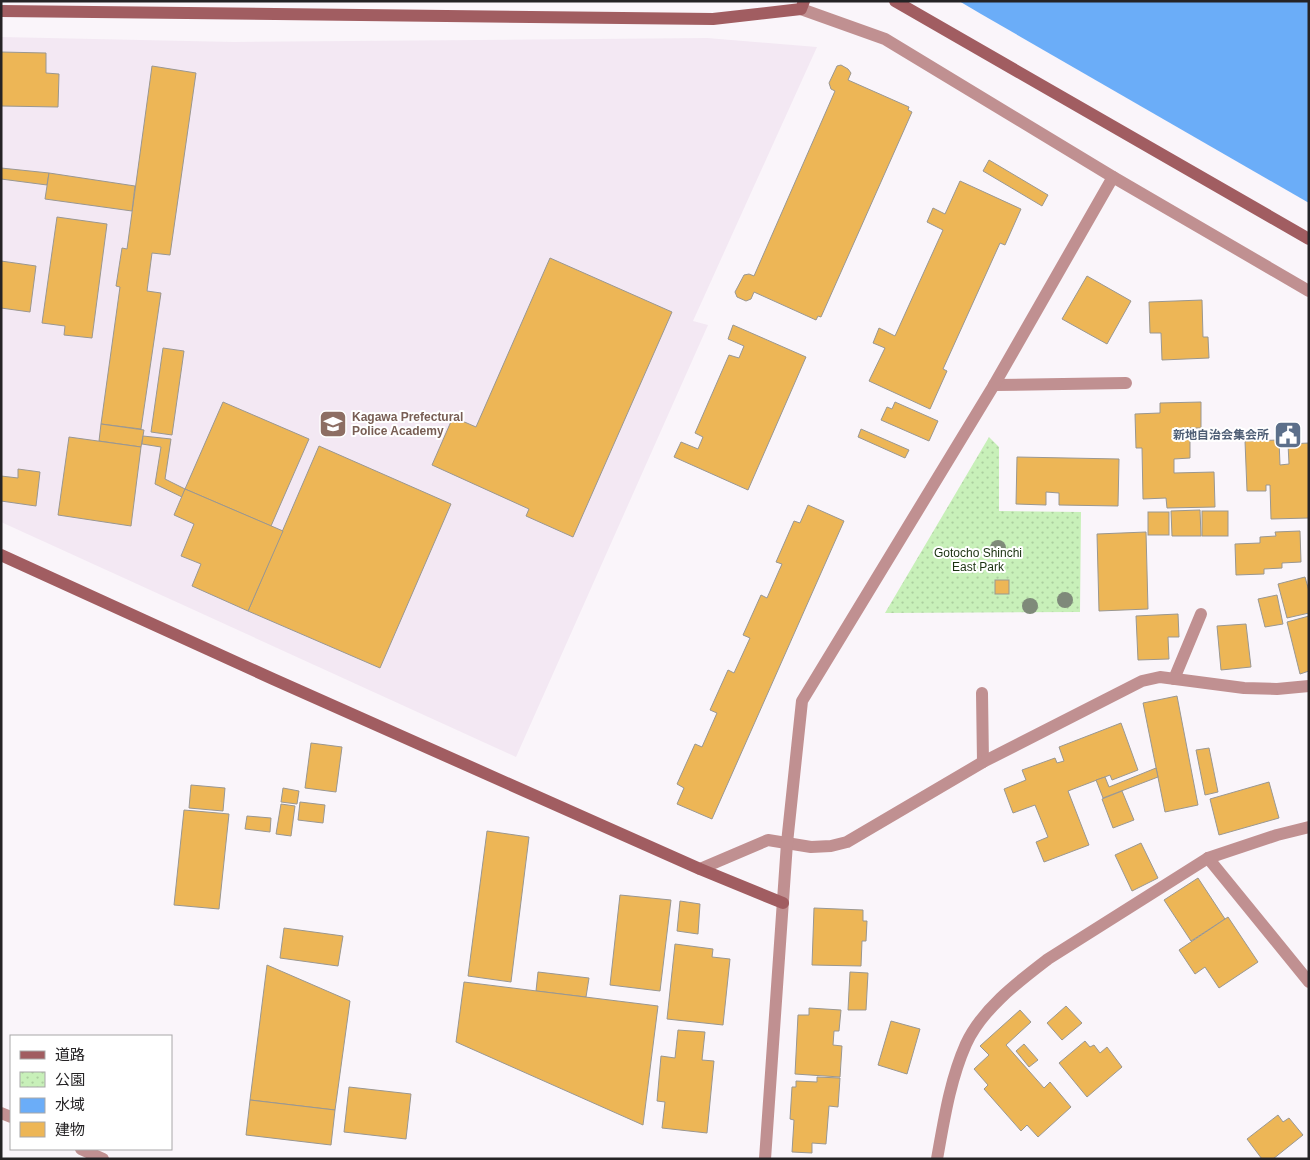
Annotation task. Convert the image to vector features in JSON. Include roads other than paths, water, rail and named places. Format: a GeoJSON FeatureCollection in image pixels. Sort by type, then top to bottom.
{"type":"FeatureCollection","features":[{"type":"Feature","properties":{"kind":"street"},"geometry":{"type":"LineString","coordinates":[[894,1],[1309,239]]}},
{"type":"Feature","properties":{"kind":"street"},"geometry":{"type":"LineString","coordinates":[[1,11],[713,19],[803,5],[884,39],[1113,177],[1309,291]]}},
{"type":"Feature","properties":{"kind":"street"},"geometry":{"type":"LineString","coordinates":[[765,1159],[787,843],[802,701],[994,385],[1113,177]]}},
{"type":"Feature","properties":{"kind":"street"},"geometry":{"type":"LineString","coordinates":[[994,385],[1126,383]]}},
{"type":"Feature","properties":{"kind":"street"},"geometry":{"type":"LineString","coordinates":[[1,555],[282,683],[700,869],[784,903]]}},
{"type":"Feature","properties":{"kind":"street"},"geometry":{"type":"LineString","coordinates":[[1174,679],[1201,614]]}},
{"type":"Feature","properties":{"kind":"street"},"geometry":{"type":"LineString","coordinates":[[700,869],[768,840],[811,846],[832,846],[847,842],[983,762],[1142,681],[1160,677],[1244,688],[1277,689],[1309,686]]}},
{"type":"Feature","properties":{"kind":"street"},"geometry":{"type":"LineString","coordinates":[[982,693],[983,762]]}},
{"type":"Feature","properties":{"kind":"street"},"geometry":{"type":"LineString","coordinates":[[937,1159],[951,1084],[966,1043],[979,1022],[999,999],[1026,975],[1048,959],[1208,858],[1276,835],[1309,827]]}},
{"type":"Feature","properties":{"kind":"street"},"geometry":{"type":"LineString","coordinates":[[1208,858],[1309,982]]}},
{"type":"Feature","properties":{"kind":"street"},"geometry":{"type":"LineString","coordinates":[[83,1150],[103,1159]]}},
{"type":"Feature","properties":{"kind":"water"},"geometry":{"type":"Polygon","coordinates":[[[959,1],[1309,1],[1309,203],[981,14],[959,1]]]}},
{"type":"Feature","properties":{"kind":"place","name":"Kagawa Prefectural Police Academy"},"geometry":{"type":"Point","coordinates":[333,424]}},
{"type":"Feature","properties":{"kind":"place","name":"新地自治会集会所"},"geometry":{"type":"Point","coordinates":[1288,435]}},
{"type":"Feature","properties":{"kind":"park label","name":"Gotocho Shinchi East Park"},"geometry":{"type":"Point","coordinates":[978,560]}}]}
